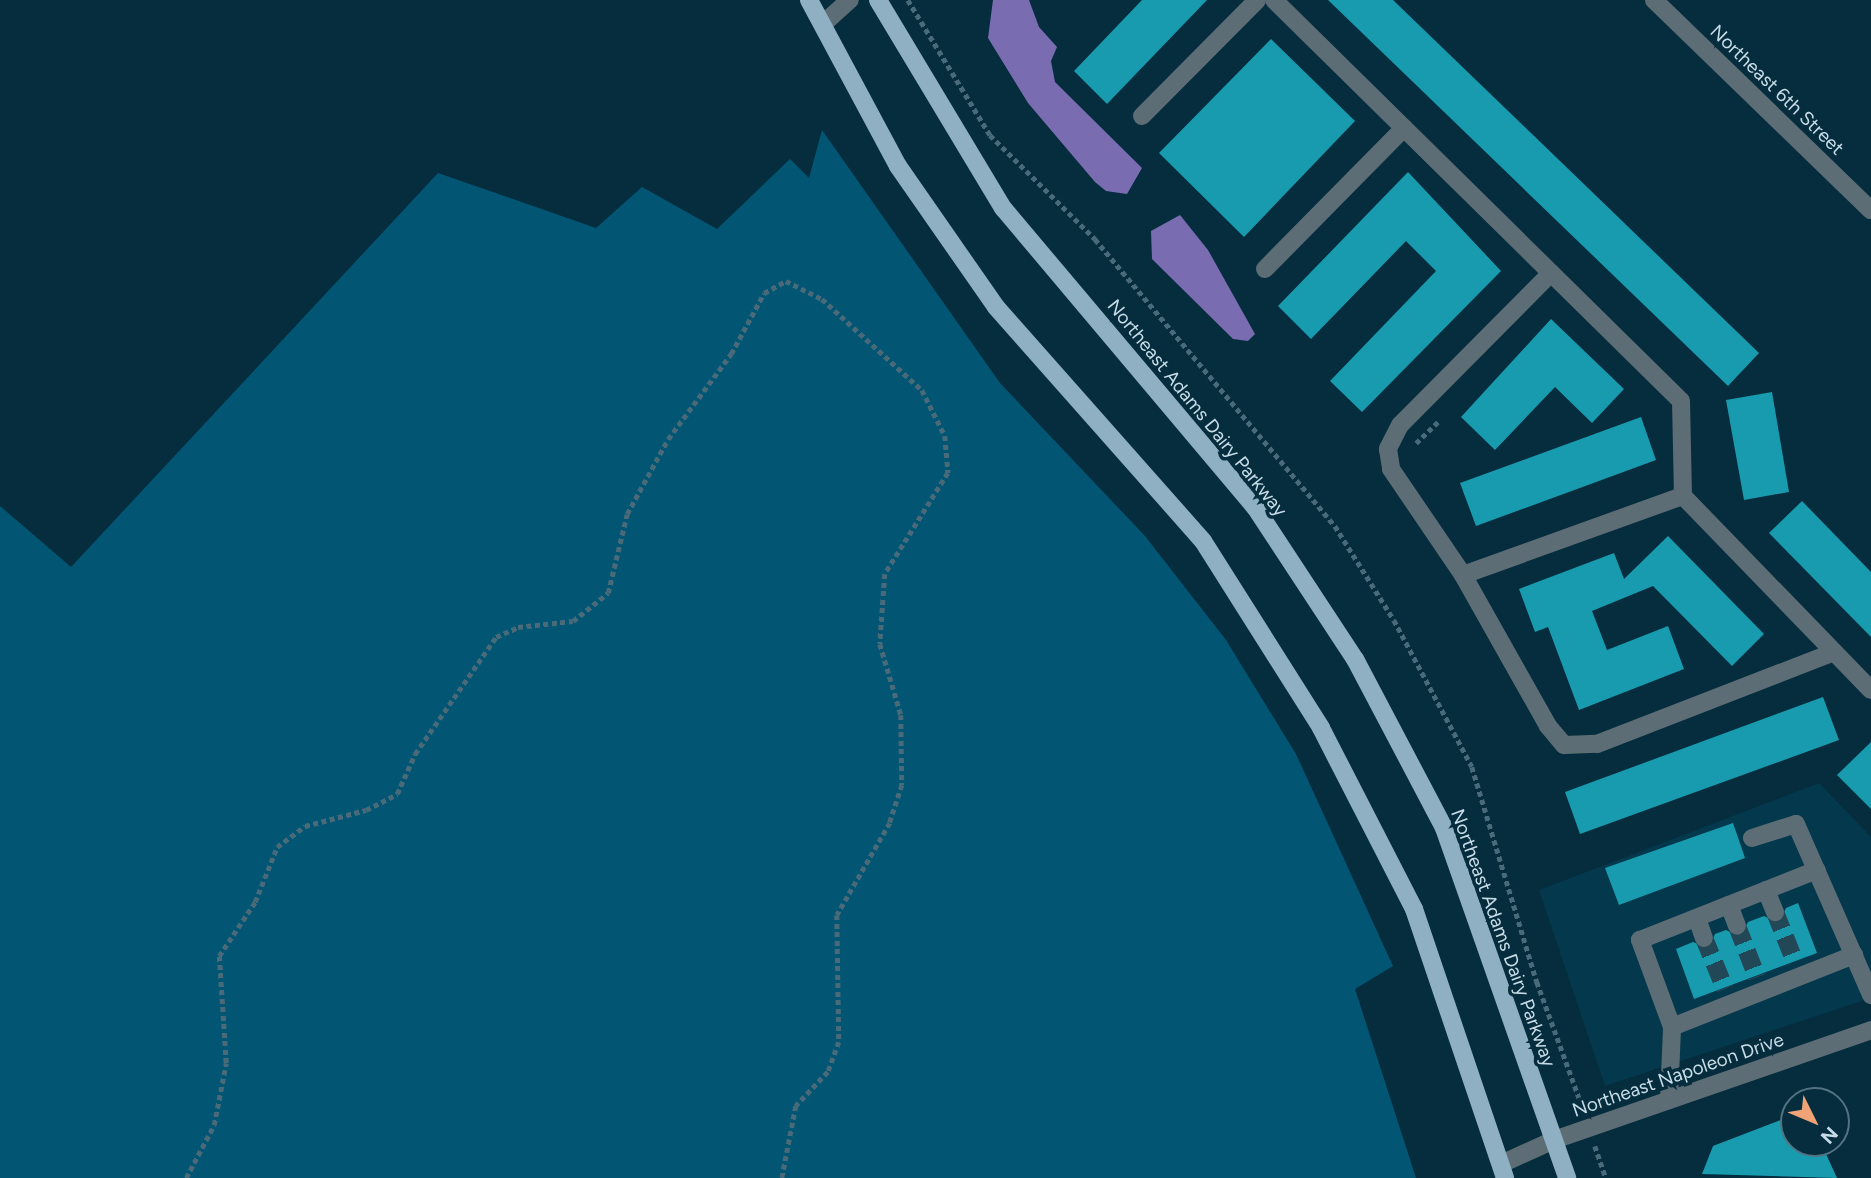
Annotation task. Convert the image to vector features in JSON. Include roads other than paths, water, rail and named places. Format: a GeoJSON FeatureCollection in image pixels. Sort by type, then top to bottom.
{"type":"FeatureCollection","features":[{"type":"Feature","properties":{"kind":"main road"},"geometry":{"type":"LineString","coordinates":[[809,0],[898,166],[996,307],[1203,541],[1321,729],[1414,909],[1503,1171]]}},
{"type":"Feature","properties":{"kind":"main road","name":"Northeast Adams Dairy Parkway"},"geometry":{"type":"LineString","coordinates":[[878,0],[1003,208],[1255,507],[1355,659],[1444,828],[1567,1178]]}},
{"type":"Feature","properties":{"kind":"street"},"geometry":{"type":"LineString","coordinates":[[823,24],[850,0]]}},
{"type":"Feature","properties":{"kind":"street"},"geometry":{"type":"LineString","coordinates":[[1142,116],[1257,0]]}},
{"type":"Feature","properties":{"kind":"street"},"geometry":{"type":"LineString","coordinates":[[1274,0],[1681,401],[1684,496],[1871,690]]}},
{"type":"Feature","properties":{"kind":"street","name":"Northeast 6th Street"},"geometry":{"type":"LineString","coordinates":[[1654,0],[1871,209]]}},
{"type":"Feature","properties":{"kind":"street"},"geometry":{"type":"LineString","coordinates":[[1265,270],[1404,128]]}},
{"type":"Feature","properties":{"kind":"street"},"geometry":{"type":"LineString","coordinates":[[1551,273],[1400,425],[1388,449],[1391,468],[1463,575],[1564,745],[1597,744],[1834,652]]}},
{"type":"Feature","properties":{"kind":"street"},"geometry":{"type":"LineString","coordinates":[[1463,575],[1684,496]]}},
{"type":"Feature","properties":{"kind":"street"},"geometry":{"type":"LineString","coordinates":[[1752,838],[1797,824],[1871,995]]}},
{"type":"Feature","properties":{"kind":"street"},"geometry":{"type":"LineString","coordinates":[[1669,1100],[1671,1027],[1640,940],[1817,870]]}},
{"type":"Feature","properties":{"kind":"street"},"geometry":{"type":"LineString","coordinates":[[1766,890],[1775,912]]}},
{"type":"Feature","properties":{"kind":"street"},"geometry":{"type":"LineString","coordinates":[[1729,905],[1737,926]]}},
{"type":"Feature","properties":{"kind":"street"},"geometry":{"type":"LineString","coordinates":[[1697,918],[1704,938]]}},
{"type":"Feature","properties":{"kind":"street"},"geometry":{"type":"LineString","coordinates":[[1671,1027],[1728,996],[1798,969],[1854,955]]}},
{"type":"Feature","properties":{"kind":"street","name":"Northeast Napoleon Drive"},"geometry":{"type":"LineString","coordinates":[[1503,1171],[1554,1140],[1871,1030]]}},
{"type":"Feature","properties":{"kind":"tunnel"},"geometry":{"type":"LineString","coordinates":[[1775,912],[1795,962]]}},
{"type":"Feature","properties":{"kind":"tunnel"},"geometry":{"type":"LineString","coordinates":[[1737,926],[1757,977]]}},
{"type":"Feature","properties":{"kind":"tunnel"},"geometry":{"type":"LineString","coordinates":[[1704,938],[1725,989]]}}]}
